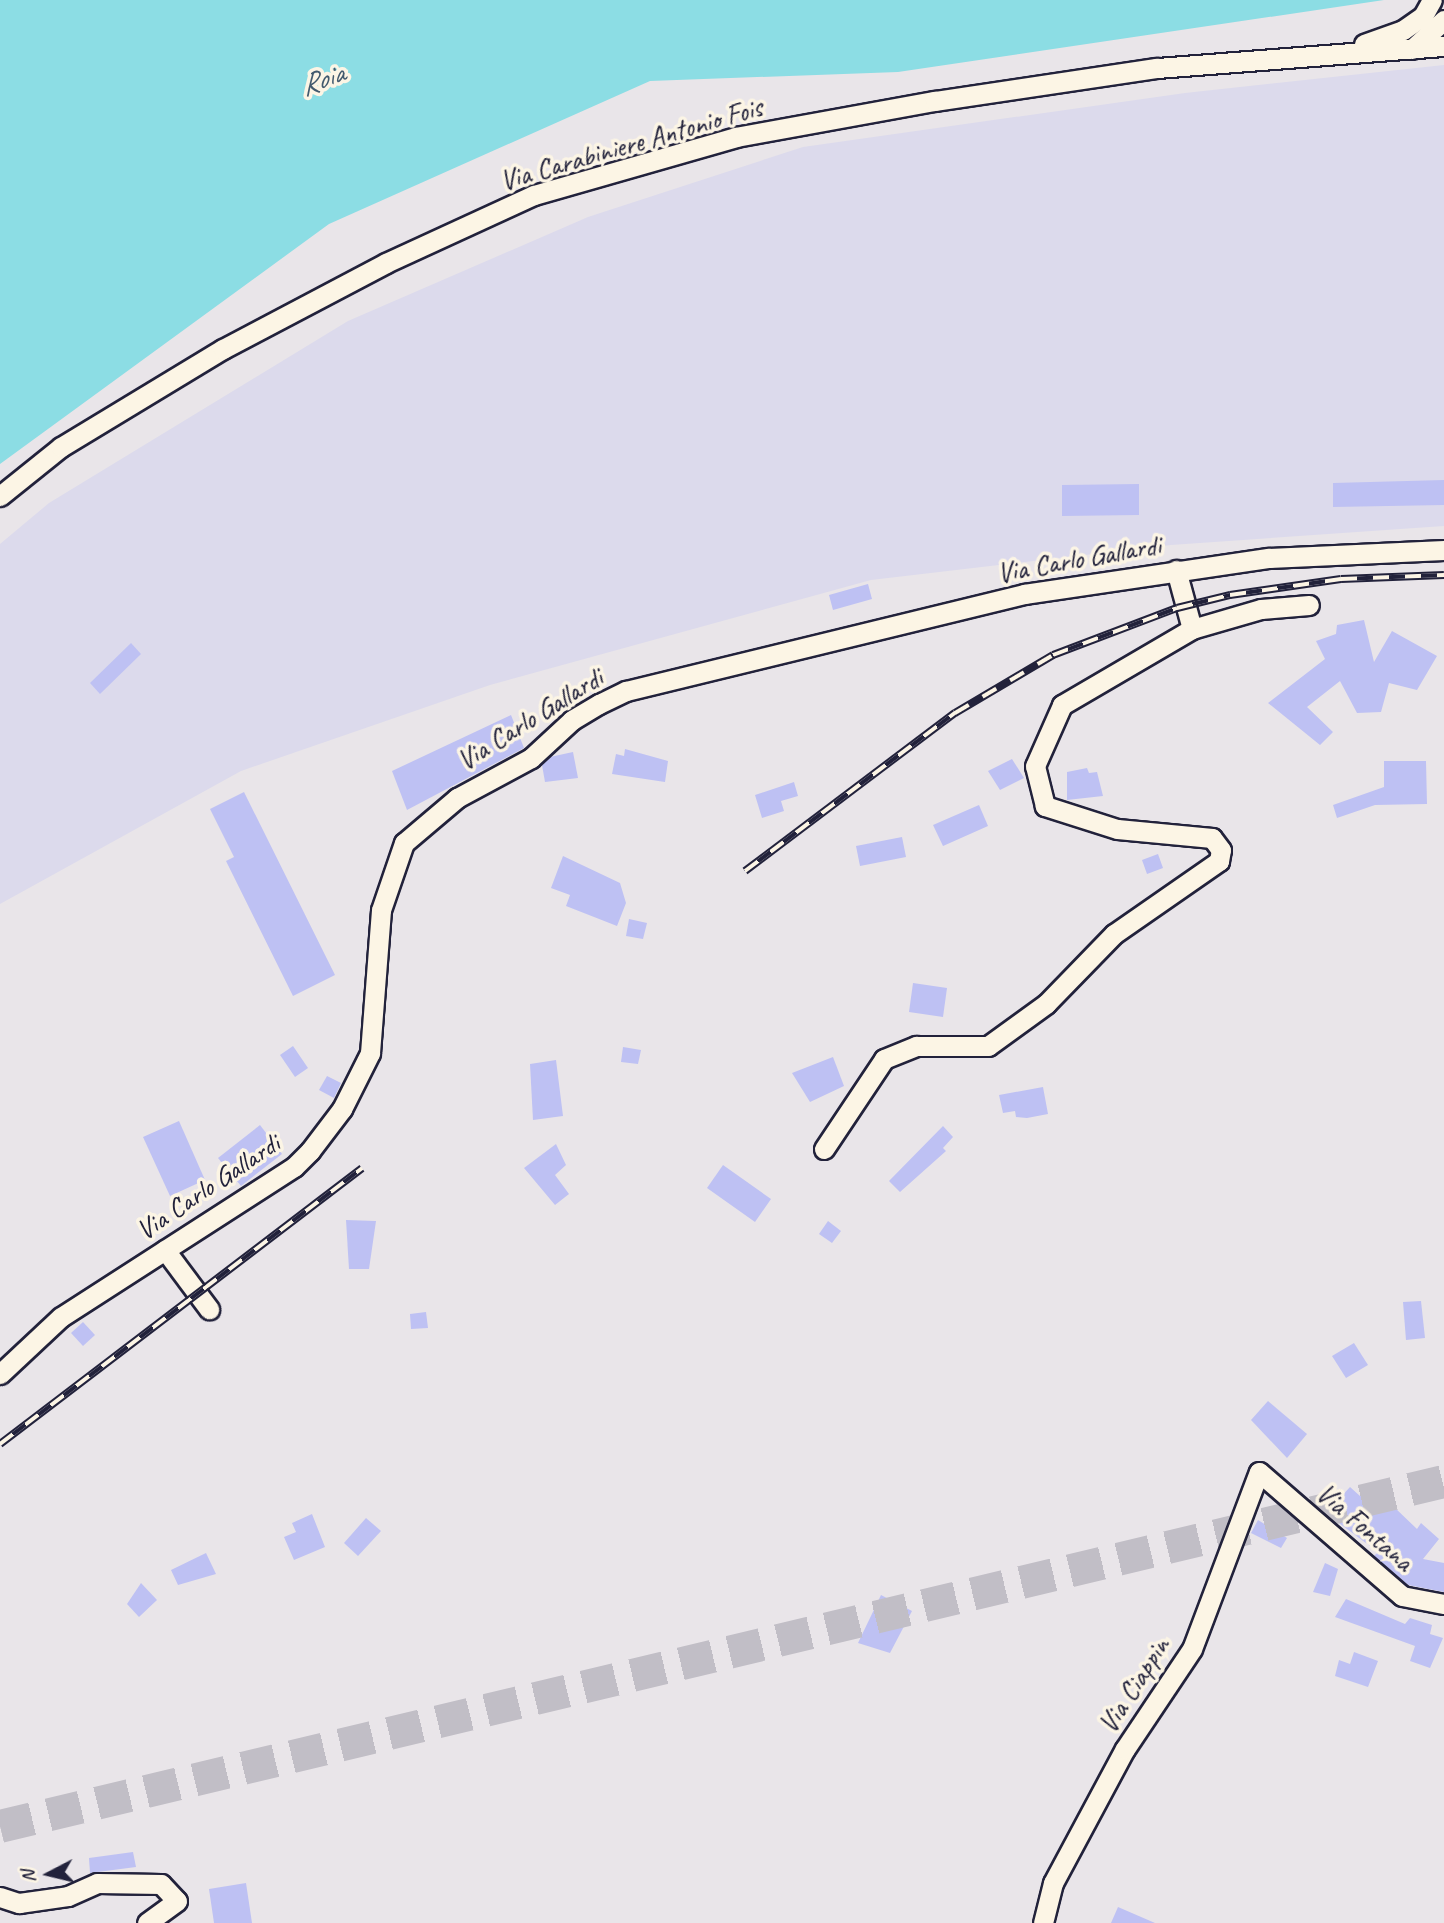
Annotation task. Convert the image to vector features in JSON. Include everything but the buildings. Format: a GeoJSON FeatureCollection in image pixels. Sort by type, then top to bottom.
{"type":"FeatureCollection","features":[{"type":"Feature","properties":{"kind":"street"},"geometry":{"type":"LineString","coordinates":[[1350,49],[1403,30],[1428,8]]}},
{"type":"Feature","properties":{"kind":"street"},"geometry":{"type":"LineString","coordinates":[[1412,49],[1444,20]]}},
{"type":"Feature","properties":{"kind":"street"},"geometry":{"type":"LineString","coordinates":[[1350,49],[1444,46]]}},
{"type":"Feature","properties":{"kind":"street","name":"Via Carabiniere Antonio Fois"},"geometry":{"type":"LineString","coordinates":[[0,496],[61,447],[223,349],[386,263],[534,195],[736,137],[935,101],[1157,68],[1350,49]]}},
{"type":"Feature","properties":{"kind":"street","name":"Via Carlo Gallardi"},"geometry":{"type":"LineString","coordinates":[[0,1374],[61,1317],[294,1167],[342,1109],[370,1053],[381,910],[404,842],[457,798],[531,758],[572,720],[626,691],[1024,594],[1269,558],[1444,550]]}},
{"type":"Feature","properties":{"kind":"street"},"geometry":{"type":"LineString","coordinates":[[1177,570],[1192,629]]}},
{"type":"Feature","properties":{"kind":"street"},"geometry":{"type":"LineString","coordinates":[[824,1149],[884,1059],[916,1046],[988,1046],[1028,1020],[1114,934],[1219,861],[1221,850],[1212,838],[1117,829],[1049,809],[1034,777],[1040,746],[1062,705],[1192,629],[1261,609],[1309,605]]}},
{"type":"Feature","properties":{"kind":"street"},"geometry":{"type":"LineString","coordinates":[[166,1250],[209,1309]]}},
{"type":"Feature","properties":{"kind":"street","name":"Via Fontana"},"geometry":{"type":"LineString","coordinates":[[1259,1472],[1402,1596],[1444,1604]]}},
{"type":"Feature","properties":{"kind":"street","name":"Via Ciappin"},"geometry":{"type":"LineString","coordinates":[[1043,1923],[1053,1883],[1125,1749],[1192,1649],[1259,1472]]}},
{"type":"Feature","properties":{"kind":"street"},"geometry":{"type":"LineString","coordinates":[[0,1897],[19,1903],[68,1896],[97,1883],[161,1884],[177,1900],[147,1923]]}},
{"type":"Feature","properties":{"kind":"shaded area"},"geometry":{"type":"Polygon","coordinates":[[[1444,65],[1444,526],[1171,545],[871,580],[490,685],[241,771],[0,904],[0,544],[49,503],[348,321],[588,217],[803,147],[1185,93],[1444,65]]]}},
{"type":"Feature","properties":{"kind":"water","name":"Roia"},"geometry":{"type":"Polygon","coordinates":[[[0,0],[1384,0],[898,72],[650,81],[329,224],[0,464],[0,0]]]}},
{"type":"Feature","properties":{"kind":"tunnel"},"geometry":{"type":"LineString","coordinates":[[0,1826],[1444,1481]]}},
{"type":"Feature","properties":{"kind":"railway"},"geometry":{"type":"LineString","coordinates":[[745,871],[955,713],[1053,655],[1177,608],[1230,595],[1341,579],[1444,575]]}},
{"type":"Feature","properties":{"kind":"railway"},"geometry":{"type":"LineString","coordinates":[[0,1444],[362,1168]]}}]}
